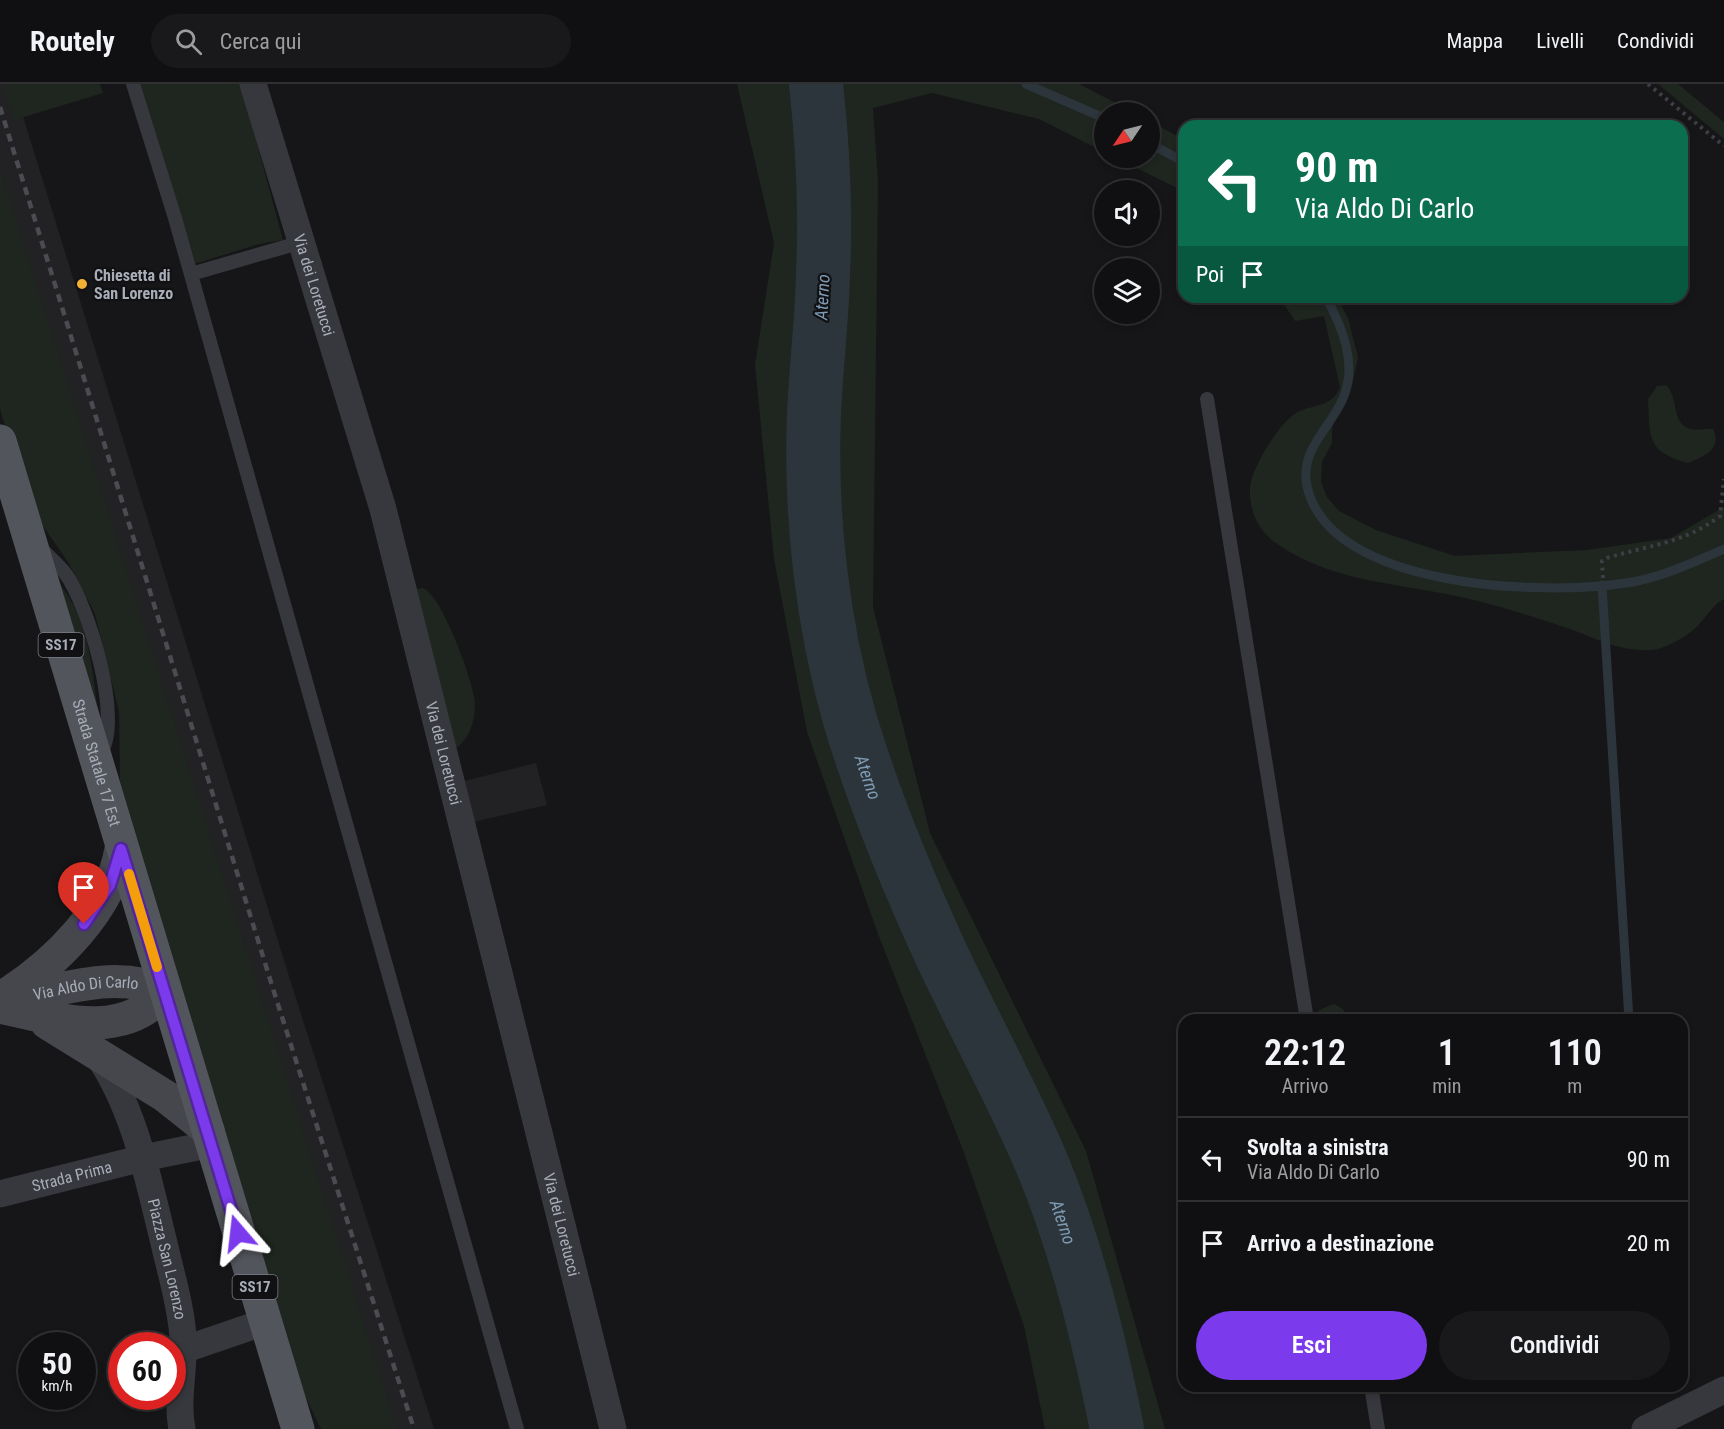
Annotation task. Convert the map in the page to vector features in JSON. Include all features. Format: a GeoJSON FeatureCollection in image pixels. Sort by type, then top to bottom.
{"type":"FeatureCollection","features":[{"type":"Feature","properties":{"kind":"main road","name":"Strada Statale 17 Est"},"geometry":{"type":"LineString","coordinates":[[0,441],[121,849],[298,1429]]}},
{"type":"Feature","properties":{"kind":"street","name":"Via dei Loretucci"},"geometry":{"type":"LineString","coordinates":[[253,84],[384,509],[613,1429]]}},
{"type":"Feature","properties":{"kind":"street","name":"Via Aldo Di Carlo"},"geometry":{"type":"LineString","coordinates":[[7,1005],[93,912],[114,876],[121,849]]}},
{"type":"Feature","properties":{"kind":"street","name":"Via Aldo Di Carlo"},"geometry":{"type":"LineString","coordinates":[[7,1005],[118,980],[141,983],[165,992]]}},
{"type":"Feature","properties":{"kind":"street","name":"Via Aldo Di Carlo"},"geometry":{"type":"LineString","coordinates":[[7,1005],[94,1050],[175,1102],[210,1137]]}},
{"type":"Feature","properties":{"kind":"street","name":"Piazza San Lorenzo"},"geometry":{"type":"LineString","coordinates":[[94,1050],[118,1092],[143,1158],[182,1332]]}},
{"type":"Feature","properties":{"kind":"street"},"geometry":{"type":"LineString","coordinates":[[143,1158],[210,1137]]}},
{"type":"Feature","properties":{"kind":"street","name":"Strada Prima"},"geometry":{"type":"LineString","coordinates":[[0,1194],[143,1158]]}},
{"type":"Feature","properties":{"kind":"street"},"geometry":{"type":"LineString","coordinates":[[186,1349],[265,1322]]}},
{"type":"Feature","properties":{"kind":"street"},"geometry":{"type":"LineString","coordinates":[[1645,1429],[1724,1390]]}},
{"type":"Feature","properties":{"kind":"street","name":"Piazza San Lorenzo"},"geometry":{"type":"LineString","coordinates":[[180,1410],[182,1429]]}},
{"type":"Feature","properties":{"kind":"lane"},"geometry":{"type":"LineString","coordinates":[[133,84],[191,274],[517,1429]]}},
{"type":"Feature","properties":{"kind":"lane"},"geometry":{"type":"LineString","coordinates":[[191,274],[302,242]]}},
{"type":"Feature","properties":{"kind":"lane"},"geometry":{"type":"LineString","coordinates":[[1207,399],[1307,1014]]}},
{"type":"Feature","properties":{"kind":"lane"},"geometry":{"type":"LineString","coordinates":[[1372,1392],[1378,1429]]}},
{"type":"Feature","properties":{"kind":"path"},"geometry":{"type":"LineString","coordinates":[[1648,84],[1724,146]]}},
{"type":"Feature","properties":{"kind":"path"},"geometry":{"type":"LineString","coordinates":[[1603,578],[1602,561],[1606,558],[1673,542],[1700,530],[1720,516],[1724,479]]}},
{"type":"Feature","properties":{"kind":"shaded area"},"geometry":{"type":"Polygon","coordinates":[[[0,84],[13,84],[292,986],[434,1429],[394,1429],[0,171],[0,84]]]}},
{"type":"Feature","properties":{"kind":"shaded area"},"geometry":{"type":"Polygon","coordinates":[[[3,84],[100,84],[103,93],[14,120],[3,84]]]}},
{"type":"Feature","properties":{"kind":"shaded area"},"geometry":{"type":"Polygon","coordinates":[[[137,84],[241,84],[283,240],[259,244],[194,264],[137,84]]]}},
{"type":"Feature","properties":{"kind":"shaded area"},"geometry":{"type":"Polygon","coordinates":[[[737,84],[1079,84],[1114,102],[1094,102],[1094,147],[1039,119],[932,93],[873,108],[878,181],[873,607],[930,833],[1086,1151],[1165,1429],[1045,1429],[1024,1326],[963,1150],[878,934],[807,732],[774,559],[755,365],[774,243],[737,84]]]}},
{"type":"Feature","properties":{"kind":"shaded area"},"geometry":{"type":"Polygon","coordinates":[[[1658,84],[1678,84],[1724,122],[1724,139],[1658,84]]]}},
{"type":"Feature","properties":{"kind":"shaded area"},"geometry":{"type":"Polygon","coordinates":[[[1160,127],[1178,136],[1178,189],[1136,168],[1160,168],[1160,127]]]}},
{"type":"Feature","properties":{"kind":"shaded area"},"geometry":{"type":"Polygon","coordinates":[[[0,169],[397,1429],[321,1429],[305,1396],[120,781],[119,712],[95,614],[68,562],[29,506],[0,409],[0,169]]]}},
{"type":"Feature","properties":{"kind":"shaded area"},"geometry":{"type":"Polygon","coordinates":[[[1283,303],[1340,303],[1348,318],[1358,357],[1352,386],[1337,413],[1332,428],[1332,443],[1322,462],[1321,482],[1327,497],[1339,511],[1376,530],[1455,556],[1587,550],[1671,538],[1724,507],[1724,599],[1715,605],[1692,631],[1673,643],[1656,649],[1628,649],[1482,602],[1345,575],[1298,557],[1276,543],[1264,532],[1253,512],[1250,489],[1255,471],[1274,436],[1289,418],[1302,410],[1332,399],[1340,387],[1324,316],[1295,321],[1283,303]]]}},
{"type":"Feature","properties":{"kind":"shaded area"},"geometry":{"type":"Polygon","coordinates":[[[1666,385],[1673,397],[1677,416],[1684,426],[1693,430],[1713,429],[1715,436],[1715,442],[1710,451],[1688,463],[1665,454],[1653,442],[1649,424],[1648,399],[1657,386],[1666,385]]]}},
{"type":"Feature","properties":{"kind":"shaded area"},"geometry":{"type":"Polygon","coordinates":[[[59,583],[77,612],[83,628],[91,662],[98,714],[59,583]]]}},
{"type":"Feature","properties":{"kind":"shaded area"},"geometry":{"type":"Polygon","coordinates":[[[423,588],[438,605],[446,620],[461,654],[474,696],[475,710],[470,731],[458,747],[447,746],[408,590],[423,588]]]}},
{"type":"Feature","properties":{"kind":"shaded area"},"geometry":{"type":"Polygon","coordinates":[[[536,763],[547,805],[469,823],[457,783],[536,763]]]}},
{"type":"Feature","properties":{"kind":"shaded area"},"geometry":{"type":"Polygon","coordinates":[[[1334,1004],[1343,1009],[1346,1014],[1317,1014],[1319,1010],[1334,1004]]]}},
{"type":"Feature","properties":{"kind":"waterway","name":"Aterno"},"geometry":{"type":"LineString","coordinates":[[816,84],[822,155],[824,226],[814,414],[814,491],[825,607],[840,683],[880,810],[904,869],[942,956],[1004,1082],[1053,1191],[1085,1292],[1117,1429]]}},
{"type":"Feature","properties":{"kind":"waterway"},"geometry":{"type":"LineString","coordinates":[[1026,84],[1094,114]]}},
{"type":"Feature","properties":{"kind":"waterway"},"geometry":{"type":"LineString","coordinates":[[1160,149],[1178,159]]}},
{"type":"Feature","properties":{"kind":"waterway"},"geometry":{"type":"LineString","coordinates":[[1329,303],[1346,345],[1348,383],[1339,407],[1312,449],[1306,472],[1307,486],[1324,520],[1354,546],[1396,565],[1444,578],[1494,585],[1544,588],[1589,587],[1639,581],[1676,569],[1724,549]]}},
{"type":"Feature","properties":{"kind":"waterway"},"geometry":{"type":"LineString","coordinates":[[1602,585],[1629,1014]]}},
{"type":"Feature","properties":{"kind":"railway"},"geometry":{"type":"LineString","coordinates":[[0,107],[274,992],[414,1429]]}},
{"type":"Feature","properties":{"kind":"slow traffic"},"geometry":{"type":"LineString","coordinates":[[129,874],[157,967]]}},
{"type":"Feature","properties":{"kind":"place","name":"Chiesetta di San Lorenzo"},"geometry":{"type":"Point","coordinates":[82,284]}},
{"type":"Feature","properties":{"kind":"route"},"geometry":{"type":"LineString","coordinates":[[84,924],[106,894],[117,869],[121,849],[238,1233]]}}]}
